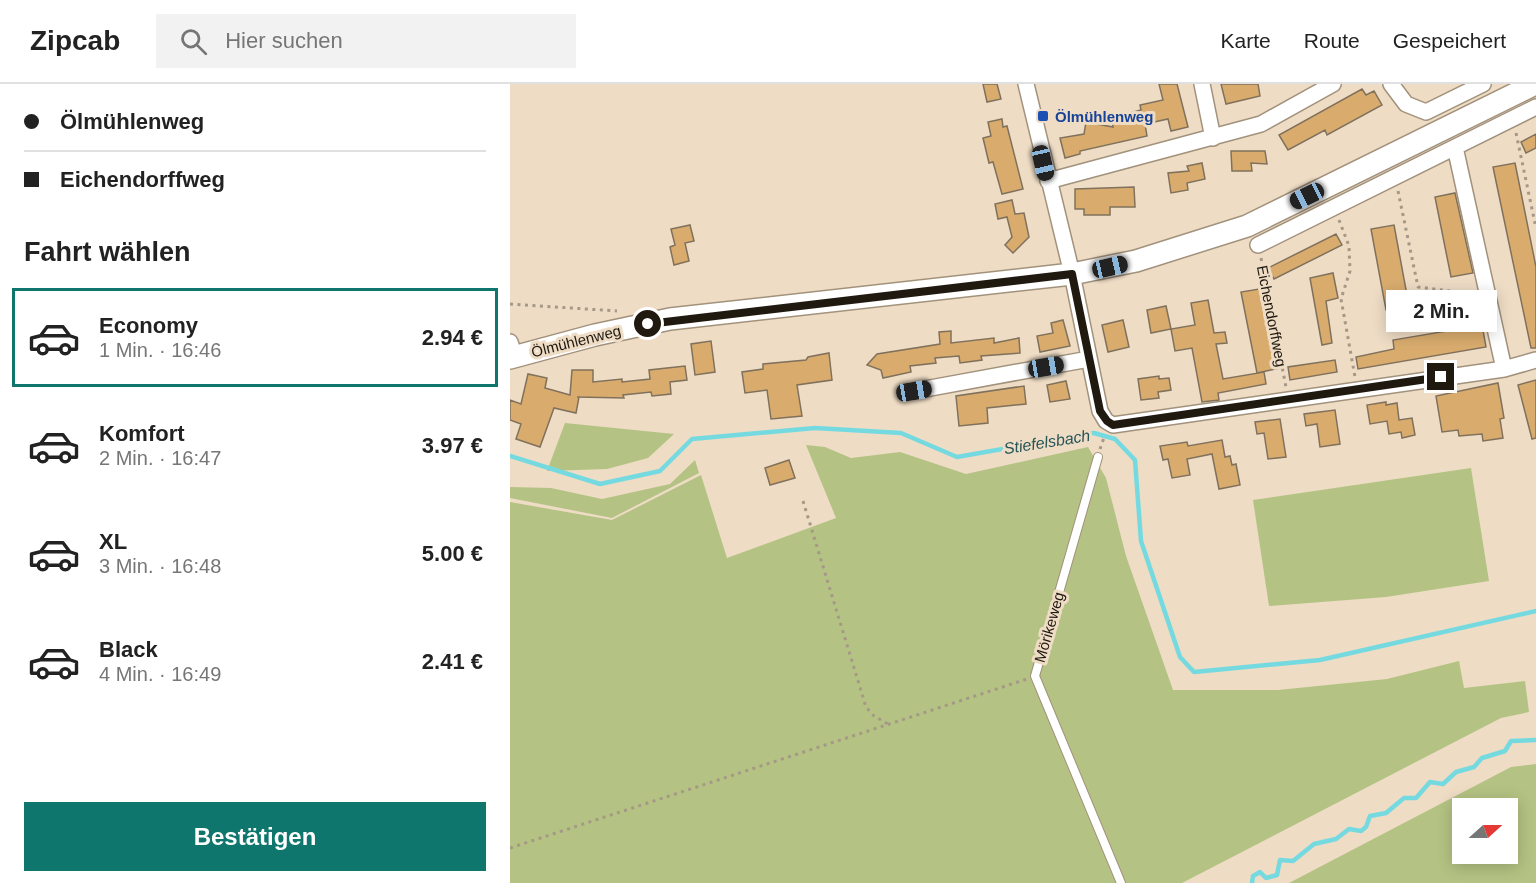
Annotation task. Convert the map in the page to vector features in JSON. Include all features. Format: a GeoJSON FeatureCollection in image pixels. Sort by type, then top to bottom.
{"type":"FeatureCollection","features":[{"type":"Feature","properties":{"kind":"main road","name":"Ölmühlenweg"},"geometry":{"type":"LineString","coordinates":[[512,352],[681,318],[1072,274],[1145,259],[1247,225],[1535,84]]}},
{"type":"Feature","properties":{"kind":"street"},"geometry":{"type":"LineString","coordinates":[[1026,84],[1072,274],[1100,411],[1106,427],[1504,369],[1536,360]]}},
{"type":"Feature","properties":{"kind":"street"},"geometry":{"type":"LineString","coordinates":[[1202,84],[1213,138]]}},
{"type":"Feature","properties":{"kind":"street"},"geometry":{"type":"LineString","coordinates":[[1048,181],[1261,124],[1333,84]]}},
{"type":"Feature","properties":{"kind":"street"},"geometry":{"type":"LineString","coordinates":[[1391,84],[1406,104],[1426,112],[1483,84]]}},
{"type":"Feature","properties":{"kind":"street","name":"Eichendorffweg"},"geometry":{"type":"LineString","coordinates":[[1258,245],[1536,107]]}},
{"type":"Feature","properties":{"kind":"street"},"geometry":{"type":"LineString","coordinates":[[1455,147],[1504,369]]}},
{"type":"Feature","properties":{"kind":"street"},"geometry":{"type":"LineString","coordinates":[[914,391],[1089,359]]}},
{"type":"Feature","properties":{"kind":"lane","name":"Mörikeweg"},"geometry":{"type":"LineString","coordinates":[[1098,457],[1035,676],[1121,883]]}},
{"type":"Feature","properties":{"kind":"path"},"geometry":{"type":"LineString","coordinates":[[1513,119],[1536,228]]}},
{"type":"Feature","properties":{"kind":"path"},"geometry":{"type":"LineString","coordinates":[[1395,177],[1418,287],[1464,295],[1487,294]]}},
{"type":"Feature","properties":{"kind":"path"},"geometry":{"type":"LineString","coordinates":[[1334,207],[1349,246],[1350,271],[1341,299],[1357,389]]}},
{"type":"Feature","properties":{"kind":"path","name":"Eichendorffweg"},"geometry":{"type":"LineString","coordinates":[[1258,245],[1288,399]]}},
{"type":"Feature","properties":{"kind":"path"},"geometry":{"type":"LineString","coordinates":[[510,303],[619,311],[625,328]]}},
{"type":"Feature","properties":{"kind":"path"},"geometry":{"type":"LineString","coordinates":[[1098,457],[1106,427]]}},
{"type":"Feature","properties":{"kind":"path"},"geometry":{"type":"LineString","coordinates":[[803,501],[866,707],[874,716],[888,724]]}},
{"type":"Feature","properties":{"kind":"path"},"geometry":{"type":"LineString","coordinates":[[510,848],[1035,676]]}},
{"type":"Feature","properties":{"kind":"green space"},"geometry":{"type":"Polygon","coordinates":[[[565,423],[674,434],[648,458],[607,469],[547,471],[565,423]]]}},
{"type":"Feature","properties":{"kind":"green space"},"geometry":{"type":"Polygon","coordinates":[[[806,445],[825,447],[851,458],[900,452],[966,474],[1088,447],[1106,478],[1126,556],[1173,690],[1278,690],[1387,679],[1459,661],[1464,688],[1525,681],[1529,712],[1501,718],[1182,883],[510,883],[510,502],[612,520],[701,475],[727,558],[836,518],[806,445]]]}},
{"type":"Feature","properties":{"kind":"green space"},"geometry":{"type":"Polygon","coordinates":[[[695,460],[699,473],[612,518],[510,498],[510,487],[551,488],[602,499],[670,484],[695,460]]]}},
{"type":"Feature","properties":{"kind":"green space"},"geometry":{"type":"Polygon","coordinates":[[[1471,468],[1489,581],[1386,597],[1269,606],[1253,500],[1471,468]]]}},
{"type":"Feature","properties":{"kind":"green space"},"geometry":{"type":"Polygon","coordinates":[[[1536,764],[1536,883],[1289,883],[1511,767],[1536,764]]]}},
{"type":"Feature","properties":{"kind":"building"},"geometry":{"type":"Polygon","coordinates":[[[983,84],[997,84],[1001,99],[987,102],[983,84]]]}},
{"type":"Feature","properties":{"kind":"building"},"geometry":{"type":"Polygon","coordinates":[[[1159,84],[1177,84],[1188,127],[1171,131],[1168,119],[1145,124],[1147,136],[1080,151],[1080,154],[1065,158],[1060,138],[1084,134],[1086,122],[1113,127],[1111,118],[1141,110],[1140,105],[1163,100],[1159,84]]]}},
{"type":"Feature","properties":{"kind":"building"},"geometry":{"type":"Polygon","coordinates":[[[1221,84],[1258,84],[1260,96],[1226,104],[1221,84]]]}},
{"type":"Feature","properties":{"kind":"building"},"geometry":{"type":"Polygon","coordinates":[[[1362,89],[1366,95],[1374,91],[1382,105],[1327,135],[1325,130],[1288,150],[1279,135],[1362,89]]]}},
{"type":"Feature","properties":{"kind":"building"},"geometry":{"type":"Polygon","coordinates":[[[1002,119],[1003,127],[1007,126],[1023,189],[1002,194],[993,162],[989,163],[983,138],[991,136],[988,122],[1002,119]]]}},
{"type":"Feature","properties":{"kind":"building"},"geometry":{"type":"Polygon","coordinates":[[[1536,134],[1536,148],[1526,153],[1521,142],[1536,134]]]}},
{"type":"Feature","properties":{"kind":"building"},"geometry":{"type":"Polygon","coordinates":[[[1231,151],[1265,151],[1267,164],[1251,163],[1252,171],[1232,171],[1231,151]]]}},
{"type":"Feature","properties":{"kind":"building"},"geometry":{"type":"Polygon","coordinates":[[[1202,163],[1205,179],[1187,183],[1188,190],[1171,193],[1168,173],[1189,171],[1187,166],[1202,163]]]}},
{"type":"Feature","properties":{"kind":"building"},"geometry":{"type":"Polygon","coordinates":[[[1515,163],[1536,267],[1536,348],[1531,348],[1493,167],[1515,163]]]}},
{"type":"Feature","properties":{"kind":"building"},"geometry":{"type":"Polygon","coordinates":[[[1134,187],[1135,207],[1110,207],[1110,215],[1084,215],[1084,209],[1075,209],[1075,189],[1134,187]]]}},
{"type":"Feature","properties":{"kind":"building"},"geometry":{"type":"Polygon","coordinates":[[[1455,193],[1473,273],[1451,277],[1435,197],[1455,193]]]}},
{"type":"Feature","properties":{"kind":"building"},"geometry":{"type":"Polygon","coordinates":[[[1012,200],[1015,214],[1024,213],[1029,237],[1013,253],[1005,245],[1012,237],[1007,217],[998,219],[995,204],[1012,200]]]}},
{"type":"Feature","properties":{"kind":"building"},"geometry":{"type":"Polygon","coordinates":[[[690,225],[694,241],[685,243],[689,261],[674,265],[670,247],[675,245],[671,229],[690,225]]]}},
{"type":"Feature","properties":{"kind":"building"},"geometry":{"type":"Polygon","coordinates":[[[1394,225],[1409,306],[1386,310],[1371,229],[1394,225]]]}},
{"type":"Feature","properties":{"kind":"building"},"geometry":{"type":"Polygon","coordinates":[[[1336,234],[1342,245],[1274,279],[1268,268],[1336,234]]]}},
{"type":"Feature","properties":{"kind":"building"},"geometry":{"type":"Polygon","coordinates":[[[1333,273],[1338,298],[1326,301],[1332,343],[1322,345],[1310,278],[1333,273]]]}},
{"type":"Feature","properties":{"kind":"building"},"geometry":{"type":"Polygon","coordinates":[[[1265,288],[1280,368],[1257,373],[1241,292],[1265,288]]]}},
{"type":"Feature","properties":{"kind":"building"},"geometry":{"type":"Polygon","coordinates":[[[1208,300],[1214,333],[1225,332],[1227,343],[1216,344],[1223,379],[1264,372],[1266,384],[1218,393],[1219,400],[1202,402],[1192,348],[1175,351],[1171,329],[1195,325],[1191,303],[1208,300]]]}},
{"type":"Feature","properties":{"kind":"building"},"geometry":{"type":"Polygon","coordinates":[[[1166,306],[1171,329],[1151,333],[1147,310],[1166,306]]]}},
{"type":"Feature","properties":{"kind":"building"},"geometry":{"type":"Polygon","coordinates":[[[1063,320],[1070,346],[1040,352],[1037,336],[1053,333],[1051,323],[1063,320]]]}},
{"type":"Feature","properties":{"kind":"building"},"geometry":{"type":"Polygon","coordinates":[[[1123,320],[1129,347],[1108,352],[1102,325],[1123,320]]]}},
{"type":"Feature","properties":{"kind":"building"},"geometry":{"type":"Polygon","coordinates":[[[1482,325],[1486,347],[1358,369],[1356,357],[1394,349],[1393,340],[1482,325]]]}},
{"type":"Feature","properties":{"kind":"building"},"geometry":{"type":"Polygon","coordinates":[[[951,331],[951,343],[994,338],[994,343],[1019,338],[1020,353],[981,356],[982,360],[960,363],[959,356],[935,358],[936,363],[910,366],[911,372],[883,378],[881,370],[867,365],[877,354],[940,344],[939,332],[951,331]]]}},
{"type":"Feature","properties":{"kind":"building"},"geometry":{"type":"Polygon","coordinates":[[[711,341],[715,372],[695,375],[691,344],[711,341]]]}},
{"type":"Feature","properties":{"kind":"building"},"geometry":{"type":"Polygon","coordinates":[[[829,353],[832,380],[797,385],[802,416],[771,419],[767,390],[745,393],[742,372],[763,369],[763,364],[806,360],[808,357],[829,353]]]}},
{"type":"Feature","properties":{"kind":"building"},"geometry":{"type":"Polygon","coordinates":[[[1335,360],[1337,372],[1290,380],[1288,367],[1335,360]]]}},
{"type":"Feature","properties":{"kind":"building"},"geometry":{"type":"Polygon","coordinates":[[[685,366],[687,380],[670,382],[671,394],[652,396],[651,392],[623,395],[624,398],[579,397],[576,413],[554,408],[540,447],[516,439],[521,424],[510,420],[510,400],[521,404],[528,374],[547,378],[545,388],[570,395],[572,370],[593,370],[593,382],[622,379],[622,382],[650,379],[649,370],[685,366]]]}},
{"type":"Feature","properties":{"kind":"building"},"geometry":{"type":"Polygon","coordinates":[[[1159,376],[1159,379],[1169,378],[1171,390],[1158,392],[1159,398],[1141,400],[1138,379],[1159,376]]]}},
{"type":"Feature","properties":{"kind":"building"},"geometry":{"type":"Polygon","coordinates":[[[1536,380],[1536,438],[1532,439],[1518,385],[1536,380]]]}},
{"type":"Feature","properties":{"kind":"building"},"geometry":{"type":"Polygon","coordinates":[[[1066,381],[1070,399],[1050,402],[1047,385],[1066,381]]]}},
{"type":"Feature","properties":{"kind":"building"},"geometry":{"type":"Polygon","coordinates":[[[1498,383],[1504,418],[1500,419],[1503,438],[1483,441],[1482,434],[1459,436],[1458,430],[1442,432],[1436,396],[1498,383]]]}},
{"type":"Feature","properties":{"kind":"building"},"geometry":{"type":"Polygon","coordinates":[[[1024,386],[1026,404],[987,408],[988,423],[959,426],[956,396],[1024,386]]]}},
{"type":"Feature","properties":{"kind":"building"},"geometry":{"type":"Polygon","coordinates":[[[1386,402],[1386,405],[1397,403],[1399,420],[1412,418],[1415,435],[1402,438],[1401,432],[1389,434],[1387,421],[1370,424],[1367,405],[1386,402]]]}},
{"type":"Feature","properties":{"kind":"building"},"geometry":{"type":"Polygon","coordinates":[[[1335,410],[1340,444],[1320,447],[1317,424],[1306,426],[1304,414],[1335,410]]]}},
{"type":"Feature","properties":{"kind":"building"},"geometry":{"type":"Polygon","coordinates":[[[1280,419],[1286,457],[1268,459],[1264,433],[1257,434],[1255,422],[1280,419]]]}},
{"type":"Feature","properties":{"kind":"building"},"geometry":{"type":"Polygon","coordinates":[[[1222,440],[1225,457],[1230,456],[1232,465],[1236,464],[1240,485],[1219,489],[1212,454],[1187,459],[1190,475],[1172,478],[1168,459],[1163,460],[1160,446],[1187,442],[1188,446],[1222,440]]]}},
{"type":"Feature","properties":{"kind":"building"},"geometry":{"type":"Polygon","coordinates":[[[789,460],[795,478],[770,485],[765,468],[789,460]]]}},
{"type":"Feature","properties":{"kind":"waterway","name":"Stiefelsbach"},"geometry":{"type":"LineString","coordinates":[[510,456],[600,484],[660,471],[692,439],[815,428],[901,433],[957,457],[1094,433],[1115,439],[1135,460],[1141,541],[1180,657],[1194,672],[1320,660],[1536,611]]}},
{"type":"Feature","properties":{"kind":"waterway"},"geometry":{"type":"LineString","coordinates":[[1252,883],[1253,876],[1260,872],[1266,878],[1277,875],[1280,860],[1293,861],[1314,844],[1336,839],[1349,829],[1361,831],[1366,827],[1370,816],[1386,813],[1404,798],[1416,798],[1430,782],[1443,784],[1456,772],[1474,767],[1482,758],[1505,751],[1511,741],[1536,740]]}},
{"type":"Feature","properties":{"kind":"place","name":"Ölmühlenweg"},"geometry":{"type":"Point","coordinates":[1043,116]}},
{"type":"Feature","properties":{"kind":"route"},"geometry":{"type":"LineString","coordinates":[[648,324],[670,319],[1072,274],[1100,411],[1113,425],[1441,377]]}}]}
